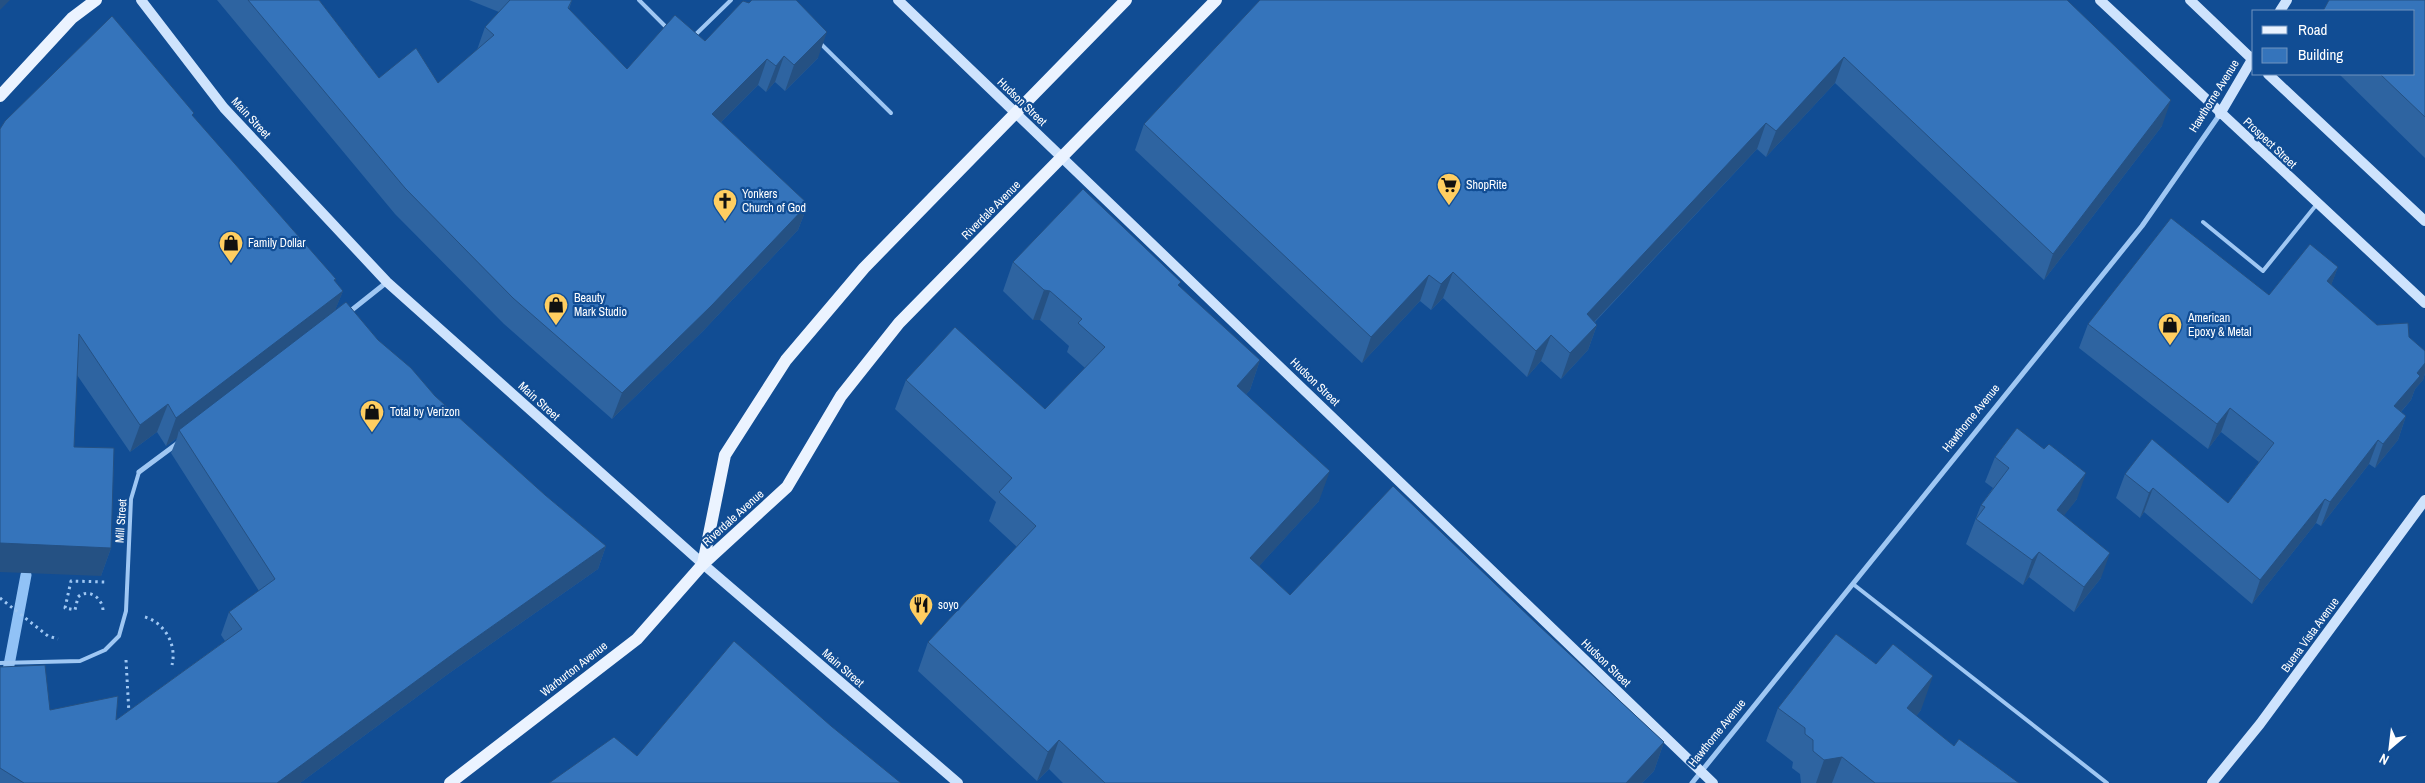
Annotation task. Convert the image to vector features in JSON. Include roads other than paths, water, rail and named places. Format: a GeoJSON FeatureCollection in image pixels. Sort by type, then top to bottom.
{"type":"FeatureCollection","features":[{"type":"Feature","properties":{"kind":"main road"},"geometry":{"type":"LineString","coordinates":[[0,96],[72,18],[96,0]]}},
{"type":"Feature","properties":{"kind":"main road","name":"Riverdale Avenue"},"geometry":{"type":"LineString","coordinates":[[703,564],[725,456],[786,360],[864,268],[1126,0]]}},
{"type":"Feature","properties":{"kind":"main road","name":"Riverdale Avenue"},"geometry":{"type":"LineString","coordinates":[[703,564],[788,487],[841,396],[899,323],[1216,0]]}},
{"type":"Feature","properties":{"kind":"main road","name":"Warburton Avenue"},"geometry":{"type":"LineString","coordinates":[[450,783],[637,639],[703,564]]}},
{"type":"Feature","properties":{"kind":"street","name":"Main Street"},"geometry":{"type":"LineString","coordinates":[[141,0],[224,108],[387,282],[703,564],[958,783]]}},
{"type":"Feature","properties":{"kind":"street","name":"Hudson Street"},"geometry":{"type":"LineString","coordinates":[[898,0],[1713,783]]}},
{"type":"Feature","properties":{"kind":"street","name":"Prospect Street"},"geometry":{"type":"LineString","coordinates":[[2100,0],[2220,114],[2425,303]]}},
{"type":"Feature","properties":{"kind":"street"},"geometry":{"type":"LineString","coordinates":[[2190,0],[2252,58]]}},
{"type":"Feature","properties":{"kind":"street","name":"Hawthorne Avenue"},"geometry":{"type":"LineString","coordinates":[[1692,783],[2142,226],[2220,114],[2252,61]]}},
{"type":"Feature","properties":{"kind":"street"},"geometry":{"type":"LineString","coordinates":[[2269,75],[2425,221]]}},
{"type":"Feature","properties":{"kind":"street"},"geometry":{"type":"LineString","coordinates":[[340,318],[387,282]]}},
{"type":"Feature","properties":{"kind":"street","name":"Mill Street"},"geometry":{"type":"LineString","coordinates":[[139,472],[185,438]]}},
{"type":"Feature","properties":{"kind":"street","name":"Buena Vista Avenue"},"geometry":{"type":"LineString","coordinates":[[2212,783],[2260,724],[2425,500]]}},
{"type":"Feature","properties":{"kind":"lane"},"geometry":{"type":"LineString","coordinates":[[639,0],[672,32]]}},
{"type":"Feature","properties":{"kind":"lane"},"geometry":{"type":"LineString","coordinates":[[691,38],[731,0]]}},
{"type":"Feature","properties":{"kind":"lane"},"geometry":{"type":"LineString","coordinates":[[817,40],[891,113]]}},
{"type":"Feature","properties":{"kind":"lane"},"geometry":{"type":"LineString","coordinates":[[2203,222],[2263,271],[2317,204]]}},
{"type":"Feature","properties":{"kind":"lane","name":"Mill Street"},"geometry":{"type":"LineString","coordinates":[[0,663],[80,661],[105,650],[118,636],[126,611],[131,499],[139,472]]}},
{"type":"Feature","properties":{"kind":"lane"},"geometry":{"type":"LineString","coordinates":[[1853,584],[2107,783]]}},
{"type":"Feature","properties":{"kind":"waterway"},"geometry":{"type":"LineString","coordinates":[[6,681],[26,575]]}},
{"type":"Feature","properties":{"kind":"place","name":"ShopRite"},"geometry":{"type":"Point","coordinates":[1449,206]}},
{"type":"Feature","properties":{"kind":"place","name":"Yonkers Church of God"},"geometry":{"type":"Point","coordinates":[725,222]}},
{"type":"Feature","properties":{"kind":"place","name":"Family Dollar"},"geometry":{"type":"Point","coordinates":[231,264]}},
{"type":"Feature","properties":{"kind":"place","name":"Beauty Mark Studio"},"geometry":{"type":"Point","coordinates":[556,326]}},
{"type":"Feature","properties":{"kind":"place","name":"American Epoxy & Metal"},"geometry":{"type":"Point","coordinates":[2170,346]}},
{"type":"Feature","properties":{"kind":"place","name":"Total by Verizon"},"geometry":{"type":"Point","coordinates":[372,433]}},
{"type":"Feature","properties":{"kind":"place","name":"soyo"},"geometry":{"type":"Point","coordinates":[921,626]}}]}
